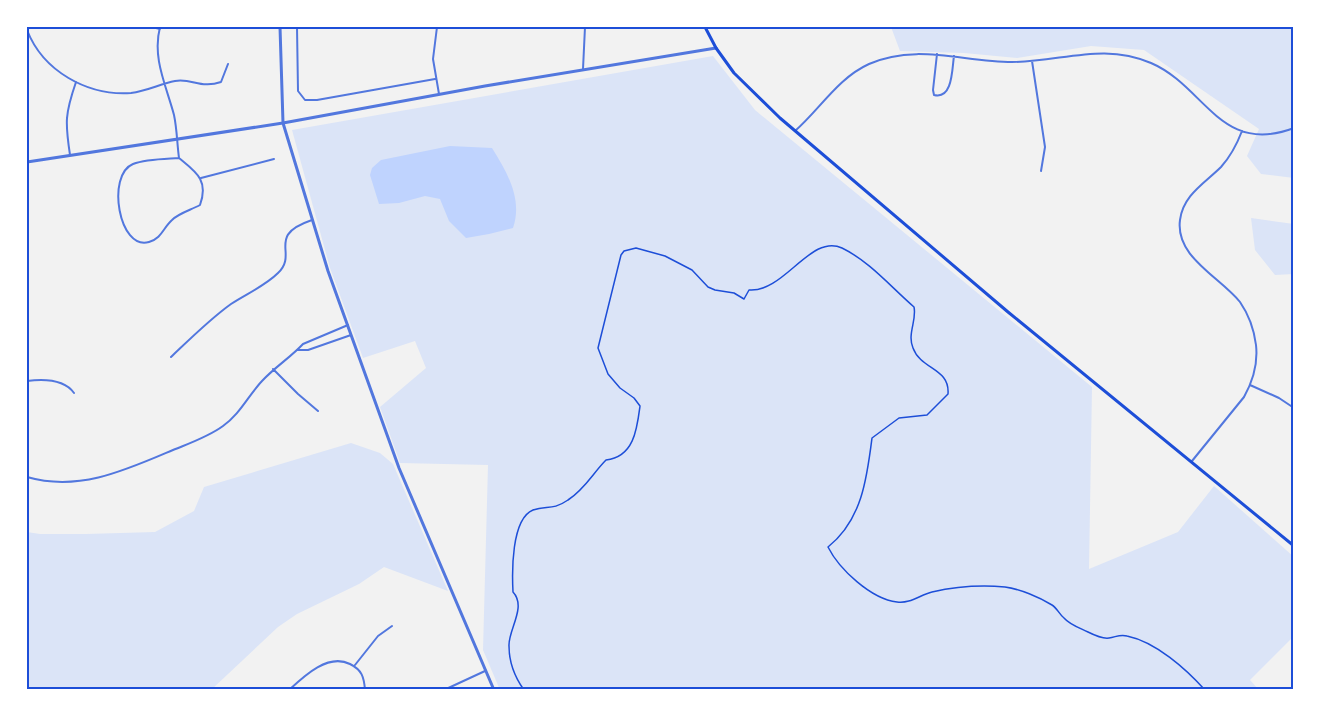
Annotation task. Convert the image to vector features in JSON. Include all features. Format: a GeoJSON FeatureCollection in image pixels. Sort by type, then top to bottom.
{"type":"FeatureCollection","features":[{"type":"Feature","properties":{"kind":"main road"},"geometry":{"type":"LineString","coordinates":[[705,27],[716,48],[741,80],[795,131],[1092,381],[1294,546]]}},
{"type":"Feature","properties":{"kind":"street"},"geometry":{"type":"LineString","coordinates":[[152,27],[160,28],[157,51],[164,85],[175,118],[179,158],[201,178],[204,194],[200,205],[171,220],[164,233],[148,243],[138,242],[128,234],[123,225],[118,190],[119,178],[131,164],[179,158]]}},
{"type":"Feature","properties":{"kind":"street"},"geometry":{"type":"LineString","coordinates":[[280,27],[283,123],[312,220],[391,447],[494,690]]}},
{"type":"Feature","properties":{"kind":"street"},"geometry":{"type":"LineString","coordinates":[[297,27],[297,91],[302,98],[309,101],[435,79]]}},
{"type":"Feature","properties":{"kind":"street"},"geometry":{"type":"LineString","coordinates":[[437,27],[433,48],[435,79],[439,94]]}},
{"type":"Feature","properties":{"kind":"street"},"geometry":{"type":"LineString","coordinates":[[583,70],[585,27]]}},
{"type":"Feature","properties":{"kind":"street"},"geometry":{"type":"LineString","coordinates":[[27,30],[45,60],[58,71],[88,87],[112,93],[130,93],[179,81],[206,86],[221,82],[228,64]]}},
{"type":"Feature","properties":{"kind":"street"},"geometry":{"type":"LineString","coordinates":[[27,162],[283,123],[439,94],[716,48]]}},
{"type":"Feature","properties":{"kind":"street"},"geometry":{"type":"LineString","coordinates":[[795,131],[844,79],[867,65],[901,54],[937,54],[1003,62],[1107,52],[1140,59],[1164,69],[1220,121],[1242,131],[1272,134],[1294,128]]}},
{"type":"Feature","properties":{"kind":"street"},"geometry":{"type":"LineString","coordinates":[[937,54],[933,90],[934,95],[940,96],[948,89],[954,56]]}},
{"type":"Feature","properties":{"kind":"street"},"geometry":{"type":"LineString","coordinates":[[1032,61],[1045,147],[1041,171]]}},
{"type":"Feature","properties":{"kind":"street"},"geometry":{"type":"LineString","coordinates":[[70,157],[66,120],[67,109],[76,82]]}},
{"type":"Feature","properties":{"kind":"street"},"geometry":{"type":"LineString","coordinates":[[1191,462],[1238,405],[1254,374],[1256,350],[1250,320],[1233,295],[1188,251],[1181,237],[1179,224],[1188,198],[1225,162],[1242,131]]}},
{"type":"Feature","properties":{"kind":"street"},"geometry":{"type":"LineString","coordinates":[[201,178],[236,167],[274,159]]}},
{"type":"Feature","properties":{"kind":"street"},"geometry":{"type":"LineString","coordinates":[[171,357],[226,308],[278,273],[284,264],[287,234],[298,225],[312,220]]}},
{"type":"Feature","properties":{"kind":"street"},"geometry":{"type":"LineString","coordinates":[[27,477],[55,482],[91,480],[114,474],[210,434],[235,416],[273,369],[306,341],[348,325]]}},
{"type":"Feature","properties":{"kind":"street"},"geometry":{"type":"LineString","coordinates":[[323,334],[326,343]]}},
{"type":"Feature","properties":{"kind":"street"},"geometry":{"type":"LineString","coordinates":[[298,350],[308,350],[351,334]]}},
{"type":"Feature","properties":{"kind":"street"},"geometry":{"type":"LineString","coordinates":[[273,369],[318,411]]}},
{"type":"Feature","properties":{"kind":"street"},"geometry":{"type":"LineString","coordinates":[[27,381],[64,384],[74,393]]}},
{"type":"Feature","properties":{"kind":"street"},"geometry":{"type":"LineString","coordinates":[[1250,385],[1280,398],[1294,408]]}},
{"type":"Feature","properties":{"kind":"street"},"geometry":{"type":"LineString","coordinates":[[354,666],[378,636],[392,626]]}},
{"type":"Feature","properties":{"kind":"street"},"geometry":{"type":"LineString","coordinates":[[289,690],[316,668],[330,662],[345,661],[358,668],[364,677],[365,690]]}},
{"type":"Feature","properties":{"kind":"street"},"geometry":{"type":"LineString","coordinates":[[444,690],[485,671]]}},
{"type":"Feature","properties":{"kind":"path"},"geometry":{"type":"LineString","coordinates":[[524,690],[515,677],[509,660],[508,645],[518,610],[512,578],[513,551],[518,538],[518,530],[526,515],[534,510],[556,508],[580,491],[606,460],[624,454],[631,446],[638,423],[640,406],[608,374],[598,348],[621,255],[624,251],[636,248],[665,256],[692,270],[708,287],[734,293],[744,299],[749,290],[754,291],[783,278],[820,247],[829,244],[841,247],[860,260],[914,306],[916,313],[911,330],[911,346],[918,359],[942,375],[949,384],[948,394],[927,415],[898,418],[872,438],[869,472],[860,501],[841,537],[828,547],[833,558],[847,574],[876,595],[897,602],[911,601],[928,593],[943,590],[1006,587],[1016,590],[1054,606],[1068,622],[1093,634],[1107,638],[1127,636],[1149,645],[1190,675],[1205,690]]}},
{"type":"Feature","properties":{"kind":"shaded area"},"geometry":{"type":"Polygon","coordinates":[[[891,27],[1294,27],[1294,178],[1261,174],[1247,156],[1259,129],[1144,50],[1091,46],[1017,58],[964,53],[900,51],[891,27]]]}},
{"type":"Feature","properties":{"kind":"shaded area"},"geometry":{"type":"Polygon","coordinates":[[[713,56],[755,110],[1092,387],[1089,569],[1178,532],[1214,486],[1294,557],[1294,636],[1250,680],[1259,690],[500,690],[483,650],[488,465],[400,463],[380,407],[426,368],[415,341],[363,358],[330,268],[292,130],[713,56]]]}},
{"type":"Feature","properties":{"kind":"shaded area"},"geometry":{"type":"Polygon","coordinates":[[[1251,218],[1294,224],[1294,274],[1275,275],[1255,250],[1251,218]]]}},
{"type":"Feature","properties":{"kind":"shaded area"},"geometry":{"type":"Polygon","coordinates":[[[351,443],[380,453],[393,464],[448,591],[384,567],[359,584],[297,614],[278,627],[211,690],[27,690],[27,532],[86,534],[155,532],[194,511],[204,487],[351,443]]]}},
{"type":"Feature","properties":{"kind":"water"},"geometry":{"type":"Polygon","coordinates":[[[450,146],[492,148],[508,176],[515,196],[516,217],[513,228],[466,238],[449,221],[440,199],[425,196],[399,203],[379,204],[370,175],[372,168],[381,160],[450,146]]]}}]}
